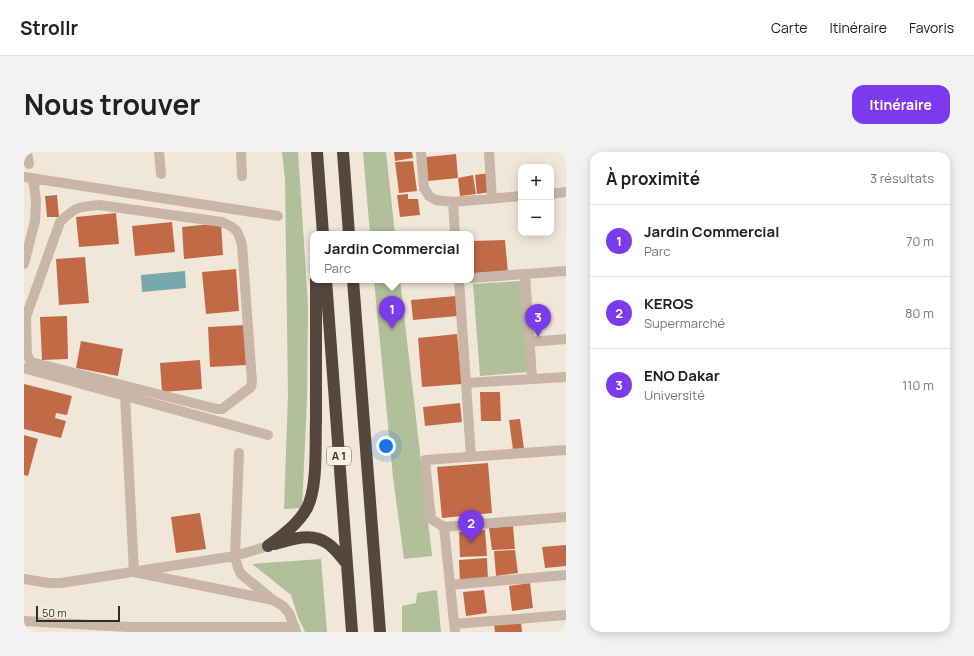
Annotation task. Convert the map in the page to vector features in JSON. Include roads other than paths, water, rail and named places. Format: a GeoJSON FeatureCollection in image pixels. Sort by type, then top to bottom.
{"type":"FeatureCollection","features":[{"type":"Feature","properties":{"kind":"highway"},"geometry":{"type":"LineString","coordinates":[[317,152],[323,231]]}},
{"type":"Feature","properties":{"kind":"highway"},"geometry":{"type":"LineString","coordinates":[[343,152],[349,231]]}},
{"type":"Feature","properties":{"kind":"highway"},"geometry":{"type":"LineString","coordinates":[[318,231],[320,205]]}},
{"type":"Feature","properties":{"kind":"highway"},"geometry":{"type":"LineString","coordinates":[[268,546],[285,534],[306,509],[314,485],[317,349],[316,283]]}},
{"type":"Feature","properties":{"kind":"highway","name":"A 1"},"geometry":{"type":"LineString","coordinates":[[326,283],[352,632]]}},
{"type":"Feature","properties":{"kind":"highway","name":"A 1"},"geometry":{"type":"LineString","coordinates":[[353,283],[380,632]]}},
{"type":"Feature","properties":{"kind":"highway"},"geometry":{"type":"LineString","coordinates":[[268,546],[307,537],[317,538],[327,542],[347,564]]}},
{"type":"Feature","properties":{"kind":"street"},"geometry":{"type":"LineString","coordinates":[[27,152],[28,164]]}},
{"type":"Feature","properties":{"kind":"street"},"geometry":{"type":"LineString","coordinates":[[159,152],[161,174]]}},
{"type":"Feature","properties":{"kind":"street"},"geometry":{"type":"LineString","coordinates":[[241,152],[242,176]]}},
{"type":"Feature","properties":{"kind":"street"},"geometry":{"type":"LineString","coordinates":[[421,152],[424,188],[429,196],[436,200],[453,202],[518,196]]}},
{"type":"Feature","properties":{"kind":"street"},"geometry":{"type":"LineString","coordinates":[[490,152],[492,199]]}},
{"type":"Feature","properties":{"kind":"street"},"geometry":{"type":"LineString","coordinates":[[24,264],[35,221],[36,201],[28,178],[278,216]]}},
{"type":"Feature","properties":{"kind":"street"},"geometry":{"type":"LineString","coordinates":[[554,194],[566,192]]}},
{"type":"Feature","properties":{"kind":"street"},"geometry":{"type":"LineString","coordinates":[[453,202],[456,231]]}},
{"type":"Feature","properties":{"kind":"street"},"geometry":{"type":"LineString","coordinates":[[99,205],[228,224],[233,227],[239,235],[242,245],[252,382],[251,387],[222,409],[217,409],[32,362],[27,356],[27,305],[60,222],[70,212],[81,207],[99,205]]}},
{"type":"Feature","properties":{"kind":"street"},"geometry":{"type":"LineString","coordinates":[[474,278],[566,270]]}},
{"type":"Feature","properties":{"kind":"street"},"geometry":{"type":"LineString","coordinates":[[525,274],[532,379]]}},
{"type":"Feature","properties":{"kind":"street"},"geometry":{"type":"LineString","coordinates":[[459,283],[472,457]]}},
{"type":"Feature","properties":{"kind":"street"},"geometry":{"type":"LineString","coordinates":[[529,342],[566,339]]}},
{"type":"Feature","properties":{"kind":"street"},"geometry":{"type":"LineString","coordinates":[[24,368],[268,435]]}},
{"type":"Feature","properties":{"kind":"street"},"geometry":{"type":"LineString","coordinates":[[466,383],[566,377]]}},
{"type":"Feature","properties":{"kind":"street"},"geometry":{"type":"LineString","coordinates":[[124,396],[134,572]]}},
{"type":"Feature","properties":{"kind":"street"},"geometry":{"type":"LineString","coordinates":[[566,450],[425,460],[431,519],[444,527],[566,517]]}},
{"type":"Feature","properties":{"kind":"street"},"geometry":{"type":"LineString","coordinates":[[24,621],[128,629],[296,630],[289,613],[283,606],[273,600],[241,574],[238,568],[235,556],[239,453]]}},
{"type":"Feature","properties":{"kind":"street"},"geometry":{"type":"LineString","coordinates":[[444,527],[454,628],[566,615]]}},
{"type":"Feature","properties":{"kind":"street"},"geometry":{"type":"LineString","coordinates":[[24,579],[48,584],[235,556],[268,546]]}},
{"type":"Feature","properties":{"kind":"street"},"geometry":{"type":"LineString","coordinates":[[134,572],[273,600]]}},
{"type":"Feature","properties":{"kind":"street"},"geometry":{"type":"LineString","coordinates":[[450,585],[566,576]]}},
{"type":"Feature","properties":{"kind":"water"},"geometry":{"type":"Polygon","coordinates":[[[185,271],[186,288],[142,292],[141,275],[185,271]]]}},
{"type":"Feature","properties":{"kind":"place","name":"Jardin Commercial"},"geometry":{"type":"Point","coordinates":[392,329]}},
{"type":"Feature","properties":{"kind":"place","name":"ENO Dakar"},"geometry":{"type":"Point","coordinates":[538,337]}},
{"type":"Feature","properties":{"kind":"place","name":"KEROS"},"geometry":{"type":"Point","coordinates":[471,543]}}]}
